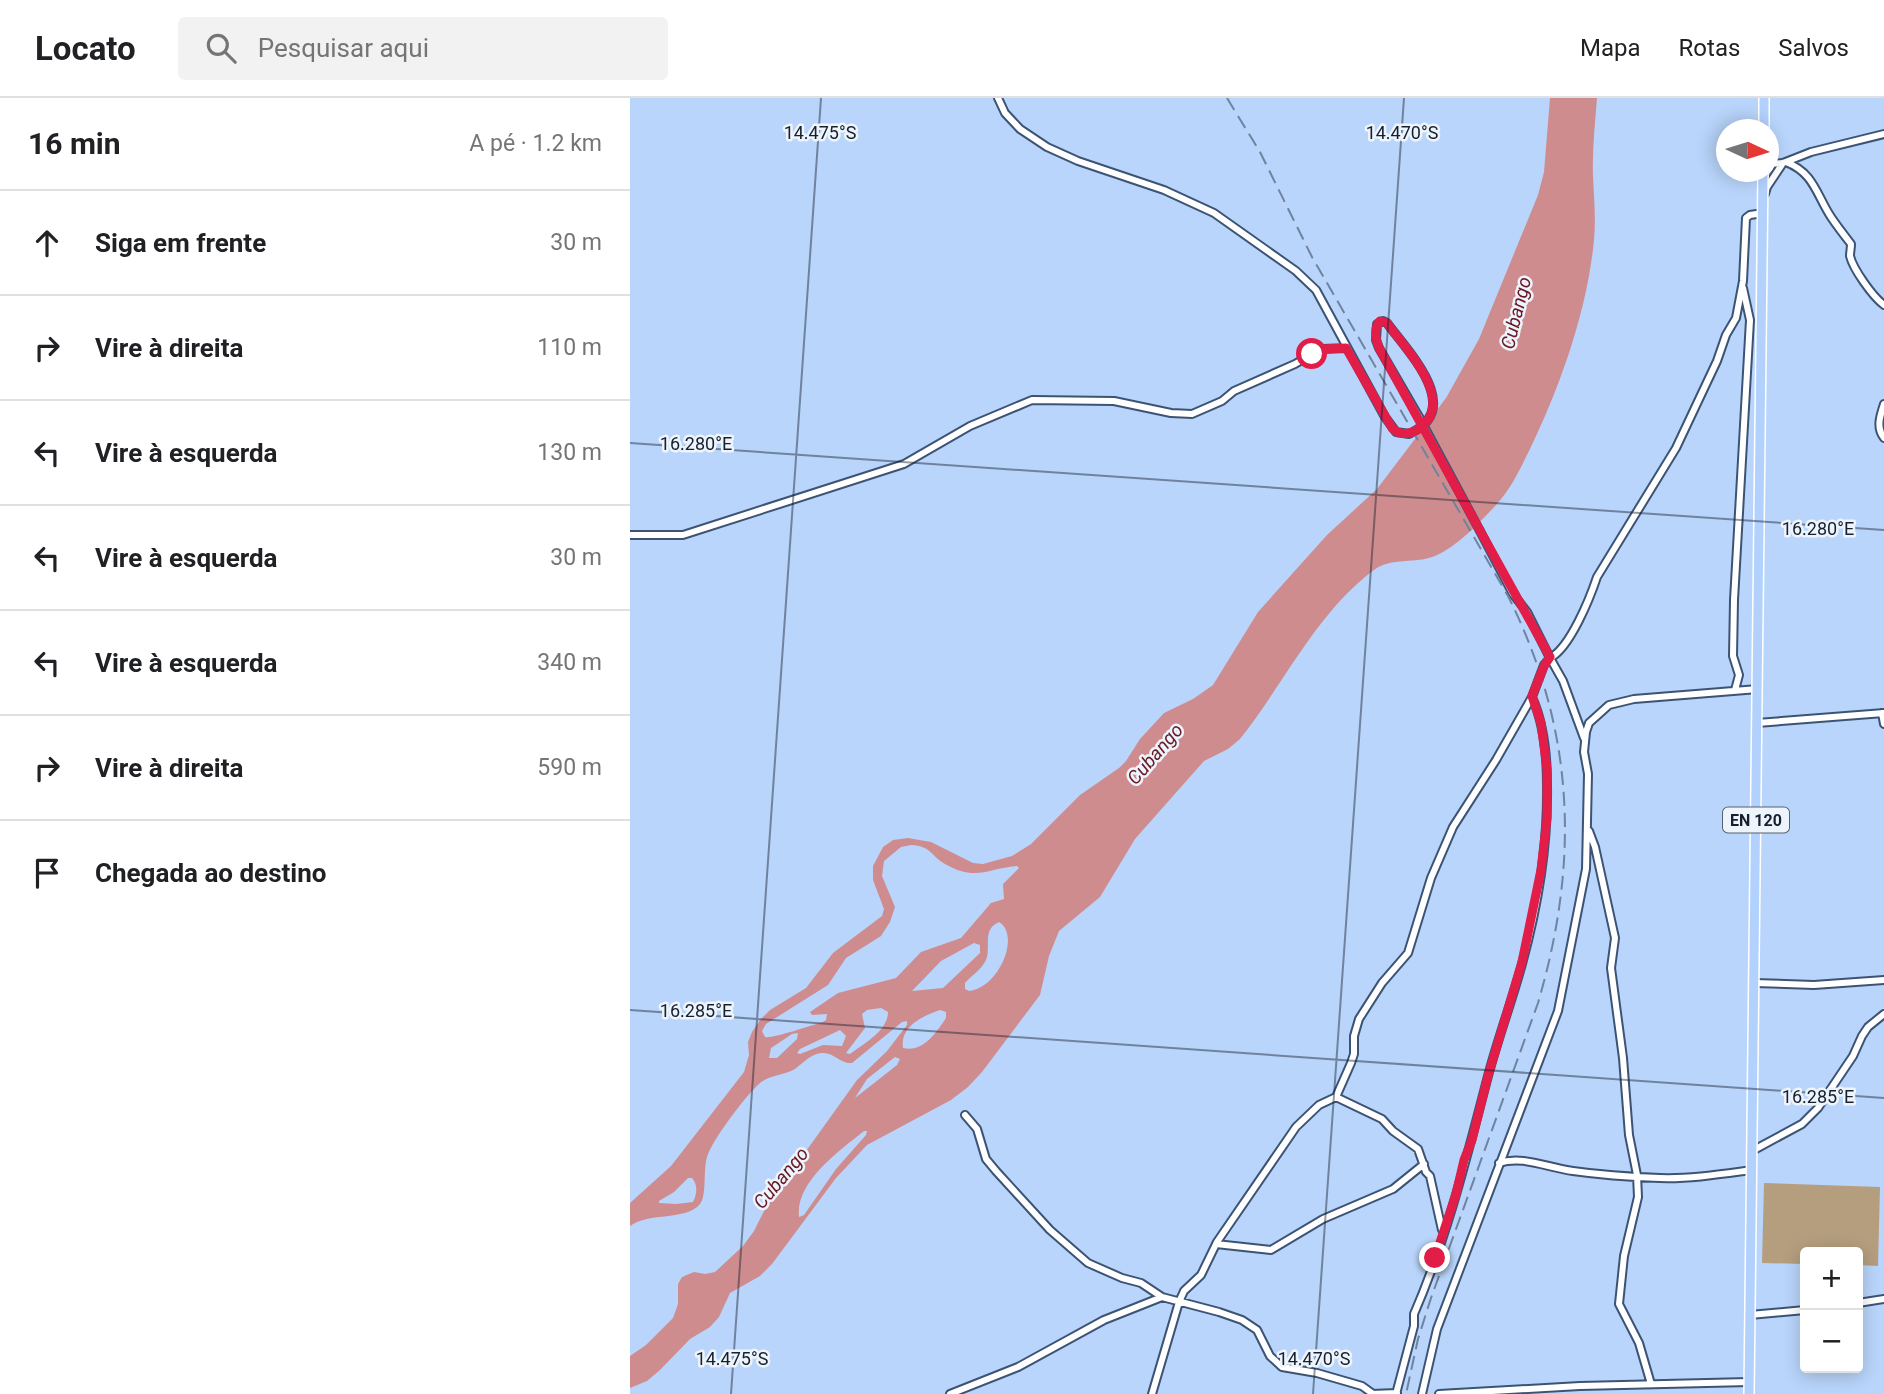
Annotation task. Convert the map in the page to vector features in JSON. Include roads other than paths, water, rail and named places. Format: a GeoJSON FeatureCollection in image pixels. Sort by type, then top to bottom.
{"type":"FeatureCollection","features":[{"type":"Feature","properties":{"kind":"main road"},"geometry":{"type":"LineString","coordinates":[[1764,98],[1764,119]]}},
{"type":"Feature","properties":{"kind":"main road","name":"EN 120"},"geometry":{"type":"LineString","coordinates":[[1749,1394],[1763,182]]}},
{"type":"Feature","properties":{"kind":"street"},"geometry":{"type":"LineString","coordinates":[[998,98],[1006,113],[1020,129],[1047,148],[1164,190],[1214,213],[1296,271],[1316,290],[1392,428],[1399,433],[1413,432],[1425,424],[1431,416],[1434,395],[1387,323],[1378,323],[1376,340],[1419,417],[1480,531],[1513,593],[1527,612],[1563,681],[1585,739],[1588,774],[1586,869],[1558,1011],[1437,1329],[1422,1394]]}},
{"type":"Feature","properties":{"kind":"street"},"geometry":{"type":"LineString","coordinates":[[1779,163],[1884,134]]}},
{"type":"Feature","properties":{"kind":"street"},"geometry":{"type":"LineString","coordinates":[[1152,1394],[1179,1302],[1185,1291],[1201,1275],[1216,1244],[1296,1127],[1319,1105],[1336,1097],[1352,1063],[1354,1036],[1359,1019],[1382,982],[1408,953],[1432,878],[1453,827],[1496,760],[1532,696],[1544,666],[1567,640],[1597,577],[1675,448],[1736,317],[1742,286],[1745,222],[1749,215],[1763,208],[1767,187],[1785,162]]}},
{"type":"Feature","properties":{"kind":"street"},"geometry":{"type":"LineString","coordinates":[[1785,162],[1805,173],[1830,216],[1851,244],[1850,258],[1869,291],[1884,306]]}},
{"type":"Feature","properties":{"kind":"street"},"geometry":{"type":"LineString","coordinates":[[1735,690],[1739,675],[1733,656],[1734,600],[1750,320],[1742,286]]}},
{"type":"Feature","properties":{"kind":"street"},"geometry":{"type":"LineString","coordinates":[[630,536],[683,535],[904,464],[970,426],[1031,400],[1114,401],[1161,411],[1192,414],[1323,349],[1346,348]]}},
{"type":"Feature","properties":{"kind":"street"},"geometry":{"type":"LineString","coordinates":[[1884,404],[1879,419],[1880,433],[1884,438]]}},
{"type":"Feature","properties":{"kind":"street"},"geometry":{"type":"LineString","coordinates":[[1585,739],[1589,723],[1609,705],[1634,699],[1758,689]]}},
{"type":"Feature","properties":{"kind":"street"},"geometry":{"type":"LineString","coordinates":[[964,1115],[979,1134],[986,1159],[1058,1237],[1092,1266],[1141,1283],[1162,1297],[1242,1321],[1257,1330],[1270,1356],[1283,1367],[1317,1373],[1362,1386],[1372,1394],[1397,1394],[1414,1326],[1414,1314],[1456,1194],[1522,962],[1541,870],[1547,818],[1547,762],[1541,723],[1532,696]]}},
{"type":"Feature","properties":{"kind":"street"},"geometry":{"type":"LineString","coordinates":[[1757,723],[1883,713],[1884,724]]}},
{"type":"Feature","properties":{"kind":"street"},"geometry":{"type":"LineString","coordinates":[[1587,828],[1595,847],[1615,937],[1611,968],[1623,1058],[1629,1135],[1637,1175],[1638,1197],[1623,1255],[1619,1304],[1639,1343],[1651,1384]]}},
{"type":"Feature","properties":{"kind":"street"},"geometry":{"type":"LineString","coordinates":[[1754,983],[1814,985],[1884,980]]}},
{"type":"Feature","properties":{"kind":"street"},"geometry":{"type":"LineString","coordinates":[[1752,1151],[1802,1124],[1818,1108],[1853,1056],[1868,1027],[1884,1014]]}},
{"type":"Feature","properties":{"kind":"street"},"geometry":{"type":"LineString","coordinates":[[1336,1097],[1382,1119],[1393,1131],[1418,1149],[1430,1176],[1443,1233]]}},
{"type":"Feature","properties":{"kind":"street"},"geometry":{"type":"LineString","coordinates":[[1499,1163],[1521,1159],[1572,1171],[1660,1178],[1752,1170]]}},
{"type":"Feature","properties":{"kind":"street"},"geometry":{"type":"LineString","coordinates":[[1216,1244],[1271,1250],[1323,1219],[1393,1189],[1423,1164]]}},
{"type":"Feature","properties":{"kind":"street"},"geometry":{"type":"LineString","coordinates":[[950,1394],[984,1378],[1018,1367],[1104,1320],[1162,1297]]}},
{"type":"Feature","properties":{"kind":"street"},"geometry":{"type":"LineString","coordinates":[[1863,1302],[1884,1299]]}},
{"type":"Feature","properties":{"kind":"street"},"geometry":{"type":"LineString","coordinates":[[1750,1315],[1800,1310]]}},
{"type":"Feature","properties":{"kind":"street"},"geometry":{"type":"LineString","coordinates":[[1439,1394],[1749,1382]]}},
{"type":"Feature","properties":{"kind":"water","name":"Cubango"},"geometry":{"type":"Polygon","coordinates":[[[1550,98],[1597,98],[1593,157],[1595,232],[1579,322],[1551,401],[1529,451],[1506,493],[1475,526],[1444,552],[1428,558],[1388,563],[1374,570],[1353,587],[1318,628],[1240,739],[1228,749],[1204,761],[1135,839],[1100,897],[1059,931],[1049,956],[1040,995],[982,1072],[951,1100],[867,1145],[836,1178],[772,1264],[760,1276],[730,1293],[719,1317],[710,1327],[690,1339],[647,1381],[630,1388],[630,1356],[646,1345],[673,1318],[678,1304],[678,1284],[682,1277],[694,1272],[715,1272],[743,1246],[754,1231],[775,1189],[857,1080],[887,1051],[907,1025],[907,1021],[902,1022],[852,1063],[844,1062],[830,1054],[818,1053],[795,1069],[760,1083],[730,1118],[710,1149],[700,1204],[686,1213],[647,1219],[630,1226],[630,1203],[671,1166],[744,1072],[749,1055],[748,1042],[760,1020],[770,1010],[806,988],[833,953],[882,916],[884,909],[873,880],[873,866],[883,847],[893,840],[908,838],[931,842],[973,863],[983,864],[1012,856],[1031,844],[1080,795],[1119,768],[1140,739],[1164,713],[1193,699],[1213,685],[1258,612],[1327,535],[1377,489],[1446,398],[1479,339],[1538,195],[1544,172],[1550,98]],[[911,845],[901,847],[884,861],[882,876],[895,907],[881,936],[846,958],[828,985],[766,1024],[762,1031],[765,1037],[823,1022],[827,1014],[812,1015],[810,1012],[838,993],[896,978],[921,952],[961,938],[991,903],[1004,899],[1003,884],[1019,868],[1017,866],[965,872],[945,864],[927,849],[911,845]],[[999,922],[991,928],[987,957],[981,968],[965,983],[965,989],[969,991],[980,988],[989,981],[1004,960],[1008,938],[1005,929],[999,922]],[[974,943],[941,961],[912,991],[943,988],[980,953],[980,945],[974,943]],[[881,1008],[867,1010],[862,1014],[865,1028],[846,1053],[850,1054],[879,1031],[888,1012],[881,1008]],[[940,1010],[920,1019],[905,1034],[903,1048],[923,1045],[938,1030],[946,1018],[946,1012],[940,1010]],[[840,1030],[800,1049],[797,1053],[823,1045],[842,1046],[846,1036],[840,1030]],[[798,1033],[792,1034],[771,1048],[769,1058],[777,1058],[797,1039],[798,1033]],[[895,1057],[867,1079],[855,1098],[897,1065],[900,1059],[895,1057]],[[867,1131],[831,1158],[804,1192],[799,1217],[804,1215],[867,1131]],[[688,1178],[659,1203],[693,1202],[696,1190],[692,1178],[688,1178]]]}},
{"type":"Feature","properties":{"kind":"railway"},"geometry":{"type":"LineString","coordinates":[[1227,98],[1260,152],[1312,257],[1508,596],[1530,646],[1547,696],[1558,746],[1564,796],[1565,847],[1552,950],[1538,1003],[1431,1298],[1418,1339],[1406,1394]]}}]}
